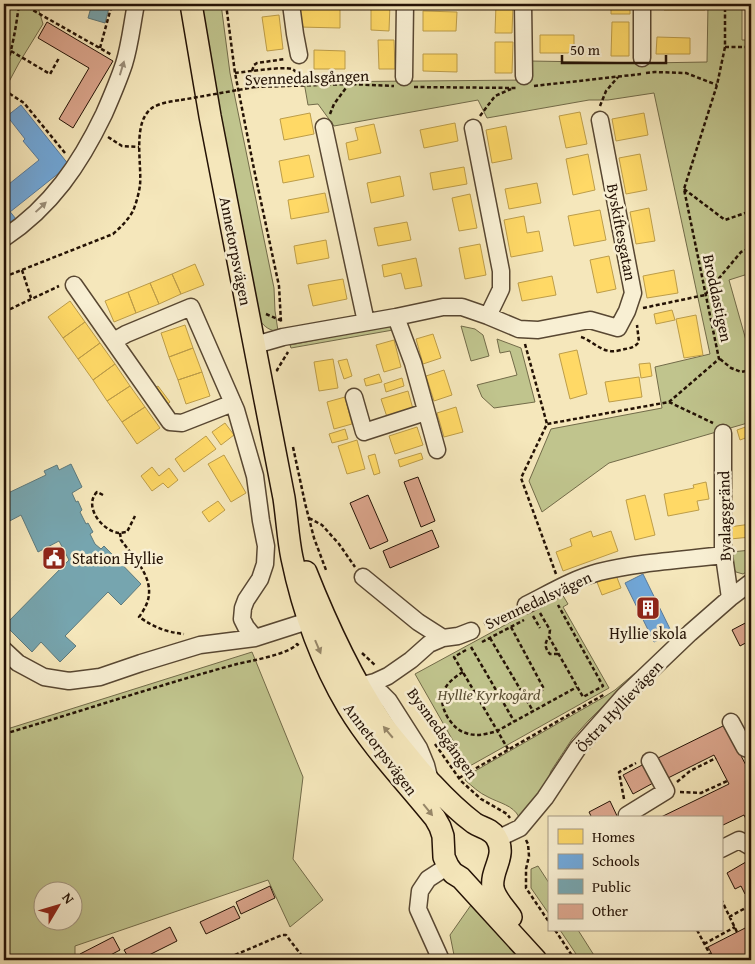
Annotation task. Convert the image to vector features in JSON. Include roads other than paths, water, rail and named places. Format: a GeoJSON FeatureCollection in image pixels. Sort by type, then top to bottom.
{"type":"FeatureCollection","features":[{"type":"Feature","properties":{"kind":"main road","name":"Annetorpsvägen"},"geometry":{"type":"LineString","coordinates":[[191,4],[210,116],[284,498],[291,556],[315,617],[341,654],[382,724],[431,783],[455,808],[476,824],[486,827],[497,839]]}},
{"type":"Feature","properties":{"kind":"main road","name":"Annetorpsvägen"},"geometry":{"type":"LineString","coordinates":[[315,617],[319,650],[348,706],[379,750],[435,818],[451,864],[536,960]]}},
{"type":"Feature","properties":{"kind":"main road"},"geometry":{"type":"LineString","coordinates":[[476,824],[466,825],[454,831],[448,838],[451,864],[471,881],[480,880],[492,873],[498,865]]}},
{"type":"Feature","properties":{"kind":"main road"},"geometry":{"type":"LineString","coordinates":[[497,839],[500,846],[500,856],[493,879],[493,889],[541,960]]}},
{"type":"Feature","properties":{"kind":"street"},"geometry":{"type":"LineString","coordinates":[[4,238],[44,204],[66,179],[91,140],[116,88],[124,62],[136,4]]}},
{"type":"Feature","properties":{"kind":"street"},"geometry":{"type":"LineString","coordinates":[[291,4],[299,55]]}},
{"type":"Feature","properties":{"kind":"street"},"geometry":{"type":"LineString","coordinates":[[405,4],[405,83]]}},
{"type":"Feature","properties":{"kind":"street"},"geometry":{"type":"LineString","coordinates":[[523,4],[526,83]]}},
{"type":"Feature","properties":{"kind":"street"},"geometry":{"type":"LineString","coordinates":[[642,4],[642,58]]}},
{"type":"Feature","properties":{"kind":"street","name":"Byskiftesgatan"},"geometry":{"type":"LineString","coordinates":[[488,316],[519,329],[538,330],[590,320],[618,328],[627,312],[633,293],[600,120]]}},
{"type":"Feature","properties":{"kind":"street"},"geometry":{"type":"LineString","coordinates":[[324,127],[366,322]]}},
{"type":"Feature","properties":{"kind":"street"},"geometry":{"type":"LineString","coordinates":[[255,345],[283,337],[396,317],[444,306],[462,307],[488,316],[501,289],[501,271],[472,128]]}},
{"type":"Feature","properties":{"kind":"street"},"geometry":{"type":"LineString","coordinates":[[74,285],[170,422],[182,423],[233,403]]}},
{"type":"Feature","properties":{"kind":"street"},"geometry":{"type":"LineString","coordinates":[[114,341],[126,334],[191,307],[233,403],[255,476],[266,546],[265,564],[260,579],[246,600],[242,619],[255,638]]}},
{"type":"Feature","properties":{"kind":"street"},"geometry":{"type":"LineString","coordinates":[[396,317],[413,363],[437,450]]}},
{"type":"Feature","properties":{"kind":"street"},"geometry":{"type":"LineString","coordinates":[[354,397],[364,432],[426,412]]}},
{"type":"Feature","properties":{"kind":"street","name":"Byalagsgränd"},"geometry":{"type":"LineString","coordinates":[[723,433],[724,555],[730,598]]}},
{"type":"Feature","properties":{"kind":"street","name":"Svennedalsvägen"},"geometry":{"type":"LineString","coordinates":[[526,612],[598,572],[637,564],[724,555]]}},
{"type":"Feature","properties":{"kind":"street"},"geometry":{"type":"LineString","coordinates":[[363,577],[418,622],[443,638]]}},
{"type":"Feature","properties":{"kind":"street","name":"Östra Hyllievägen"},"geometry":{"type":"LineString","coordinates":[[497,839],[520,828],[545,798],[578,748],[624,696],[690,633],[751,582]]}},
{"type":"Feature","properties":{"kind":"street"},"geometry":{"type":"LineString","coordinates":[[4,650],[18,663],[44,677],[69,681],[100,677],[200,645],[255,638],[315,617]]}},
{"type":"Feature","properties":{"kind":"street","name":"Svennedalsvägen"},"geometry":{"type":"LineString","coordinates":[[359,686],[388,676],[412,660],[429,644],[443,638],[458,636],[471,631]]}},
{"type":"Feature","properties":{"kind":"street"},"geometry":{"type":"LineString","coordinates":[[731,722],[745,748],[751,750]]}},
{"type":"Feature","properties":{"kind":"street"},"geometry":{"type":"LineString","coordinates":[[628,816],[666,791],[645,761]]}},
{"type":"Feature","properties":{"kind":"street"},"geometry":{"type":"LineString","coordinates":[[722,848],[739,840],[751,847]]}},
{"type":"Feature","properties":{"kind":"street"},"geometry":{"type":"LineString","coordinates":[[441,960],[418,909],[420,891],[428,879],[451,864]]}},
{"type":"Feature","properties":{"kind":"place","name":"Station Hyllie"},"geometry":{"type":"Point","coordinates":[54,558]}},
{"type":"Feature","properties":{"kind":"place","name":"Hyllie skola"},"geometry":{"type":"Point","coordinates":[648,608]}},
{"type":"Feature","properties":{"kind":"park label","name":"Hyllie Kyrkogård"},"geometry":{"type":"Point","coordinates":[489,694]}}]}
